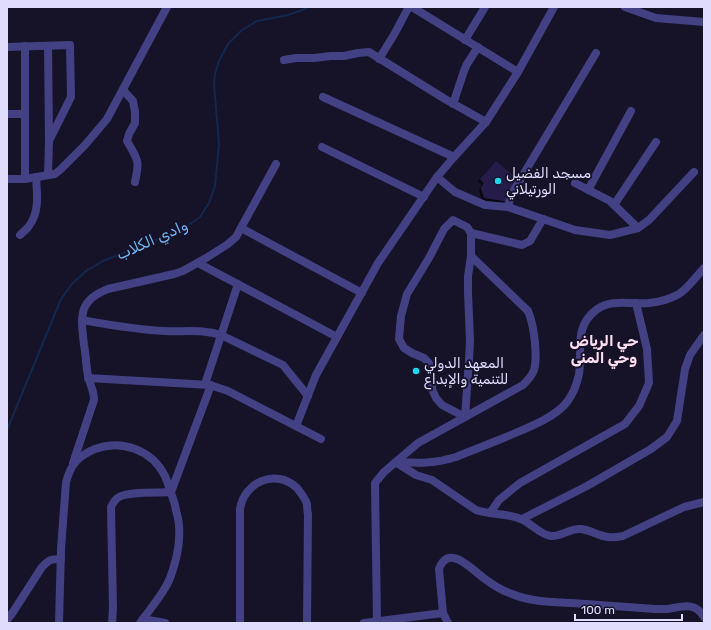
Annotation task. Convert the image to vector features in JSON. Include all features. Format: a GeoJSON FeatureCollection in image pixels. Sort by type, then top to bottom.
{"type":"FeatureCollection","features":[{"type":"Feature","properties":{"kind":"street"},"geometry":{"type":"LineString","coordinates":[[7,179],[25,179],[54,174],[85,146],[107,119],[167,7]]}},
{"type":"Feature","properties":{"kind":"street"},"geometry":{"type":"LineString","coordinates":[[380,58],[410,7],[518,72]]}},
{"type":"Feature","properties":{"kind":"street"},"geometry":{"type":"LineString","coordinates":[[465,40],[485,7]]}},
{"type":"Feature","properties":{"kind":"street"},"geometry":{"type":"LineString","coordinates":[[296,426],[316,375],[378,263],[438,177],[486,122],[518,72],[554,7]]}},
{"type":"Feature","properties":{"kind":"street"},"geometry":{"type":"LineString","coordinates":[[625,7],[656,18],[704,22]]}},
{"type":"Feature","properties":{"kind":"street"},"geometry":{"type":"LineString","coordinates":[[7,47],[70,45],[71,97],[49,141]]}},
{"type":"Feature","properties":{"kind":"street"},"geometry":{"type":"LineString","coordinates":[[25,46],[25,179]]}},
{"type":"Feature","properties":{"kind":"street"},"geometry":{"type":"LineString","coordinates":[[48,46],[48,175]]}},
{"type":"Feature","properties":{"kind":"street"},"geometry":{"type":"LineString","coordinates":[[453,104],[467,64],[478,47]]}},
{"type":"Feature","properties":{"kind":"street"},"geometry":{"type":"LineString","coordinates":[[284,60],[344,56],[369,52],[453,104],[486,122]]}},
{"type":"Feature","properties":{"kind":"street"},"geometry":{"type":"LineString","coordinates":[[508,207],[511,195],[596,53]]}},
{"type":"Feature","properties":{"kind":"street"},"geometry":{"type":"LineString","coordinates":[[122,90],[133,101],[135,112],[134,123],[129,134],[128,141],[138,160],[135,182]]}},
{"type":"Feature","properties":{"kind":"street"},"geometry":{"type":"LineString","coordinates":[[323,96],[454,157]]}},
{"type":"Feature","properties":{"kind":"street"},"geometry":{"type":"LineString","coordinates":[[588,190],[631,111]]}},
{"type":"Feature","properties":{"kind":"street"},"geometry":{"type":"LineString","coordinates":[[7,114],[25,114]]}},
{"type":"Feature","properties":{"kind":"street"},"geometry":{"type":"LineString","coordinates":[[614,205],[656,142]]}},
{"type":"Feature","properties":{"kind":"street"},"geometry":{"type":"LineString","coordinates":[[322,147],[424,197]]}},
{"type":"Feature","properties":{"kind":"street"},"geometry":{"type":"LineString","coordinates":[[59,623],[66,482],[94,400],[94,393],[88,378],[82,320],[84,309],[88,301],[99,293],[108,289],[174,274],[228,244],[236,237],[276,164]]}},
{"type":"Feature","properties":{"kind":"street"},"geometry":{"type":"LineString","coordinates":[[438,177],[455,192],[485,205],[508,207],[576,230],[610,235],[638,228],[649,220],[694,172]]}},
{"type":"Feature","properties":{"kind":"street"},"geometry":{"type":"LineString","coordinates":[[20,235],[29,226],[36,213],[36,177]]}},
{"type":"Feature","properties":{"kind":"street"},"geometry":{"type":"LineString","coordinates":[[575,183],[610,201],[638,228]]}},
{"type":"Feature","properties":{"kind":"street"},"geometry":{"type":"LineString","coordinates":[[471,233],[522,246],[530,241],[542,219]]}},
{"type":"Feature","properties":{"kind":"street"},"geometry":{"type":"LineString","coordinates":[[453,220],[467,227],[471,233],[471,256],[468,276],[470,360],[465,417],[442,406],[436,398],[432,388],[432,376],[429,363],[424,358],[404,348],[400,339],[401,316],[407,294],[429,258],[444,229],[453,220]]}},
{"type":"Feature","properties":{"kind":"street"},"geometry":{"type":"LineString","coordinates":[[241,228],[362,293]]}},
{"type":"Feature","properties":{"kind":"street"},"geometry":{"type":"LineString","coordinates":[[377,622],[375,483],[384,472],[418,443],[523,385],[530,378],[534,369],[536,352],[531,318],[528,312],[471,256]]}},
{"type":"Feature","properties":{"kind":"street"},"geometry":{"type":"LineString","coordinates":[[198,262],[337,337]]}},
{"type":"Feature","properties":{"kind":"street"},"geometry":{"type":"LineString","coordinates":[[396,462],[432,463],[444,461],[536,424],[557,411],[566,404],[576,385],[579,373],[580,338],[582,329],[590,315],[598,308],[607,304],[620,302],[649,303],[670,298],[679,294],[686,288],[704,268]]}},
{"type":"Feature","properties":{"kind":"street"},"geometry":{"type":"LineString","coordinates":[[171,492],[208,385],[221,335],[238,284]]}},
{"type":"Feature","properties":{"kind":"street"},"geometry":{"type":"LineString","coordinates":[[490,513],[499,500],[520,483],[625,424],[639,406],[649,383],[647,348],[636,303]]}},
{"type":"Feature","properties":{"kind":"street"},"geometry":{"type":"LineString","coordinates":[[82,320],[131,328],[166,331],[212,332],[221,335],[283,365],[308,396]]}},
{"type":"Feature","properties":{"kind":"street"},"geometry":{"type":"LineString","coordinates":[[522,519],[587,486],[644,453],[667,437],[677,421],[685,369],[690,355],[704,335]]}},
{"type":"Feature","properties":{"kind":"street"},"geometry":{"type":"LineString","coordinates":[[88,378],[208,385],[228,391],[321,439]]}},
{"type":"Feature","properties":{"kind":"street"},"geometry":{"type":"LineString","coordinates":[[72,465],[88,452],[111,445],[124,446],[135,448],[146,454],[154,461],[164,475],[171,492],[179,525],[178,544],[174,565],[165,588],[141,621]]}},
{"type":"Feature","properties":{"kind":"street"},"geometry":{"type":"LineString","coordinates":[[396,462],[416,475],[432,480],[476,510],[522,519],[544,534],[550,536],[577,529],[582,529],[608,537],[623,536],[684,507],[704,502]]}},
{"type":"Feature","properties":{"kind":"street"},"geometry":{"type":"LineString","coordinates":[[240,623],[241,503],[243,497],[256,483],[264,480],[278,479],[293,485],[306,503],[308,514],[307,623]]}},
{"type":"Feature","properties":{"kind":"street"},"geometry":{"type":"LineString","coordinates":[[112,623],[111,507],[119,496],[127,494],[171,492]]}},
{"type":"Feature","properties":{"kind":"street"},"geometry":{"type":"LineString","coordinates":[[448,623],[443,613],[439,568],[441,563],[451,558],[458,558],[485,580],[511,594],[532,600],[655,609],[686,606],[693,607],[700,611],[704,617]]}},
{"type":"Feature","properties":{"kind":"street"},"geometry":{"type":"LineString","coordinates":[[7,620],[14,612],[42,567],[51,559],[61,559]]}},
{"type":"Feature","properties":{"kind":"street"},"geometry":{"type":"LineString","coordinates":[[364,623],[443,613]]}},
{"type":"Feature","properties":{"kind":"street"},"geometry":{"type":"LineString","coordinates":[[141,621],[165,623]]}},
{"type":"Feature","properties":{"kind":"building","name":"مسجد الفضيل الورتيلاني"},"geometry":{"type":"Polygon","coordinates":[[[496,161],[516,178],[505,201],[484,198],[481,188],[484,183],[480,179],[496,161]]]}},
{"type":"Feature","properties":{"kind":"waterway","name":"وادي الكلاب"},"geometry":{"type":"LineString","coordinates":[[7,430],[61,299],[72,284],[86,271],[103,261],[183,229],[200,217],[209,203],[215,186],[219,144],[214,84],[215,74],[219,61],[228,44],[242,30],[257,21],[288,15],[308,7]]}},
{"type":"Feature","properties":{"kind":"place","name":"مسجد الفضيل الورتيلاني"},"geometry":{"type":"Point","coordinates":[498,181]}},
{"type":"Feature","properties":{"kind":"place","name":"المعهد الدولي للتنمية والإبداع"},"geometry":{"type":"Point","coordinates":[416,371]}},
{"type":"Feature","properties":{"kind":"district","name":"حي الرياض وحي المنى"},"geometry":{"type":"Point","coordinates":[604,350]}}]}
